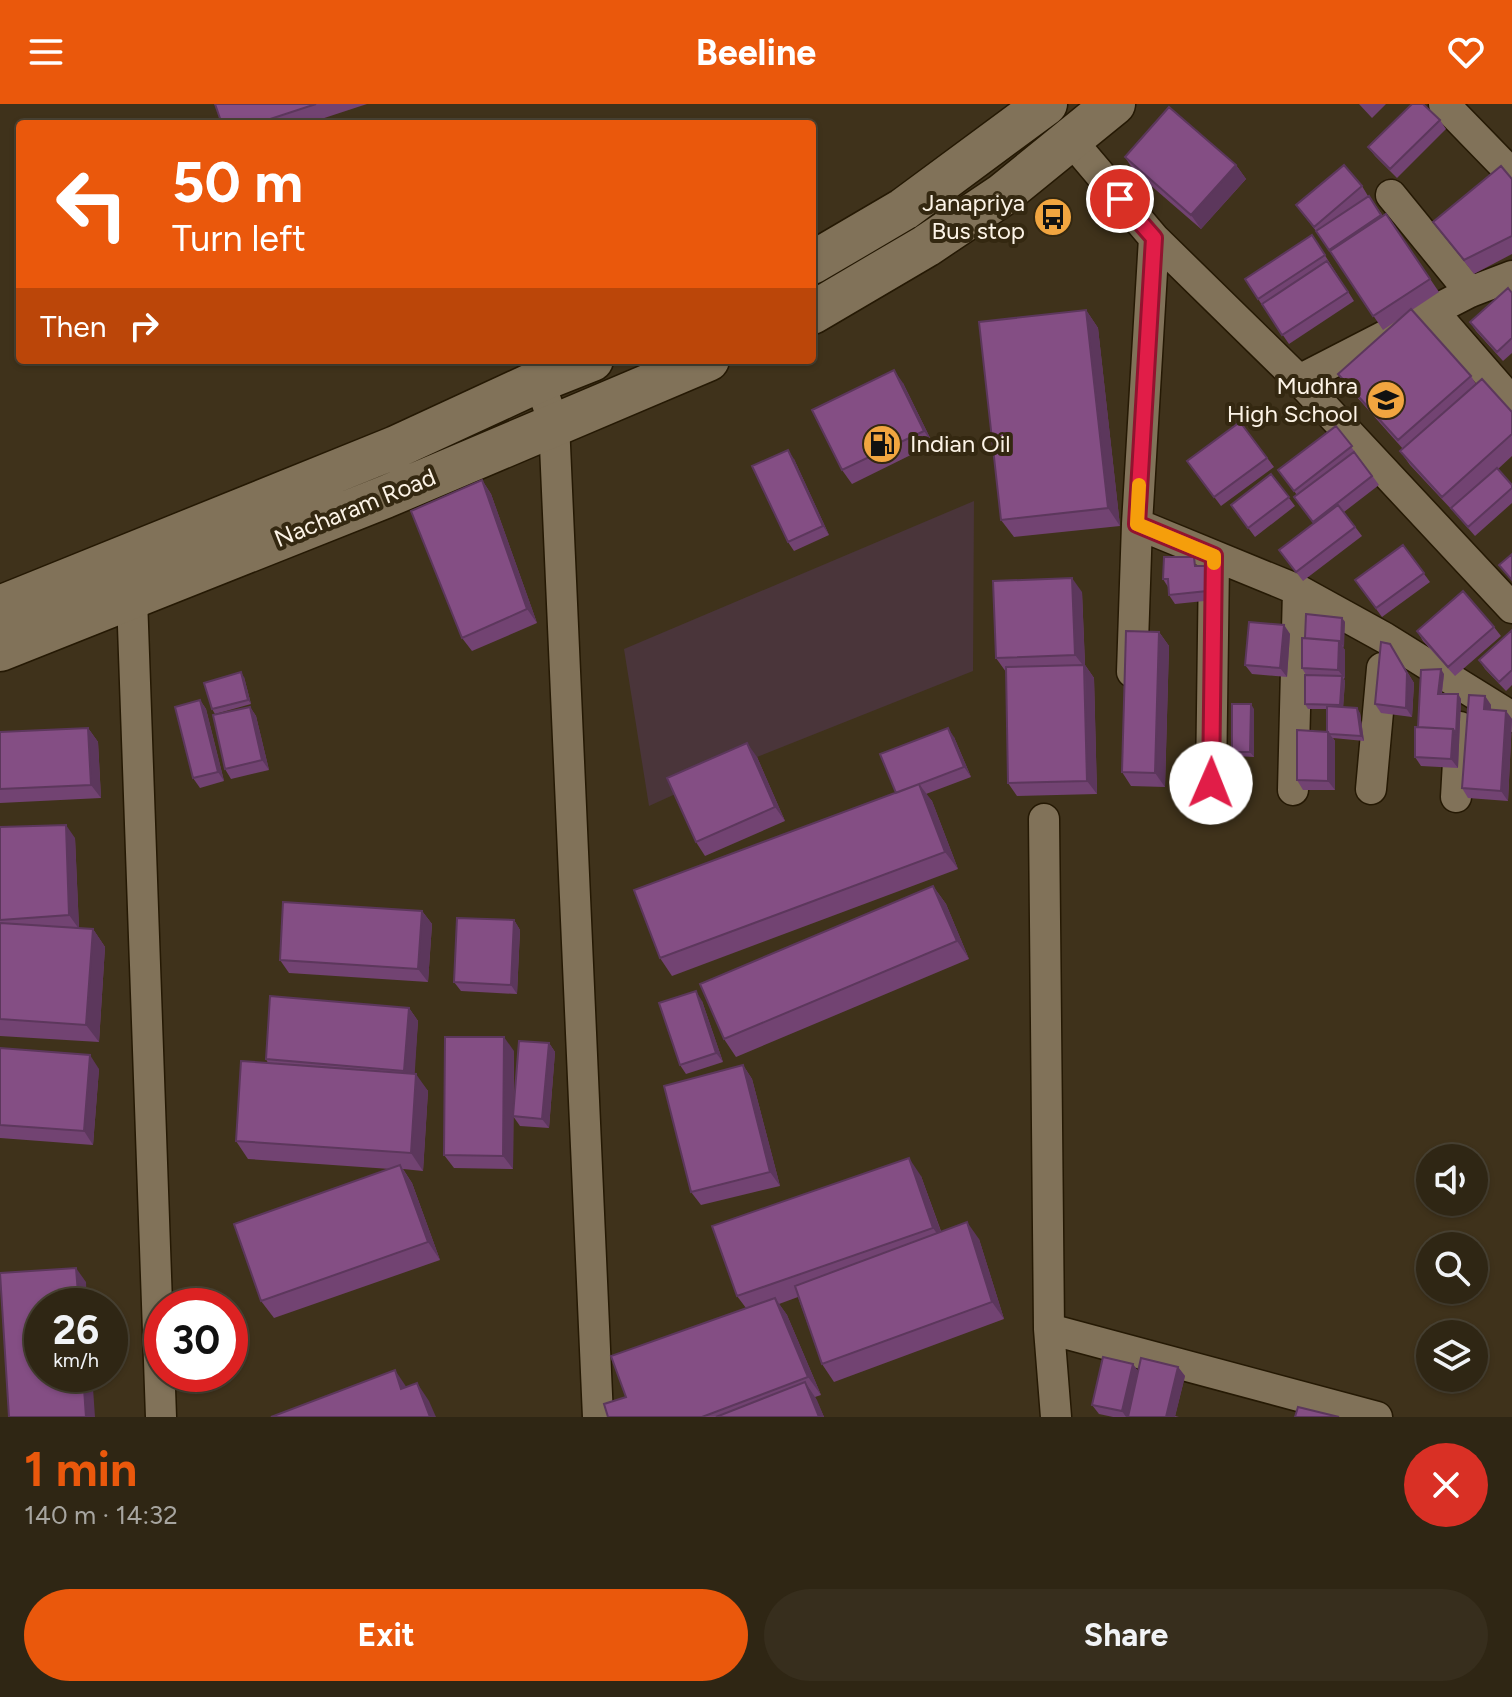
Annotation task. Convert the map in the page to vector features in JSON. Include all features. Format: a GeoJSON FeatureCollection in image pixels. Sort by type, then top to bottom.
{"type":"FeatureCollection","features":[{"type":"Feature","properties":{"kind":"main road"},"geometry":{"type":"LineString","coordinates":[[816,261],[904,209],[1046,104]]}},
{"type":"Feature","properties":{"kind":"main road"},"geometry":{"type":"LineString","coordinates":[[816,311],[926,246],[1002,195],[1114,104]]}},
{"type":"Feature","properties":{"kind":"main road","name":"Nacharam Road"},"geometry":{"type":"LineString","coordinates":[[0,607],[396,447],[582,364]]}},
{"type":"Feature","properties":{"kind":"main road","name":"Nacharam Road"},"geometry":{"type":"LineString","coordinates":[[0,650],[385,497],[698,364]]}},
{"type":"Feature","properties":{"kind":"street"},"geometry":{"type":"LineString","coordinates":[[1444,104],[1512,174]]}},
{"type":"Feature","properties":{"kind":"street"},"geometry":{"type":"LineString","coordinates":[[1070,139],[1154,238],[1299,380],[1512,608]]}},
{"type":"Feature","properties":{"kind":"street"},"geometry":{"type":"LineString","coordinates":[[1391,195],[1470,292]]}},
{"type":"Feature","properties":{"kind":"street"},"geometry":{"type":"LineString","coordinates":[[1131,684],[1154,238]]}},
{"type":"Feature","properties":{"kind":"street"},"geometry":{"type":"LineString","coordinates":[[1299,380],[1470,292],[1512,276]]}},
{"type":"Feature","properties":{"kind":"street"},"geometry":{"type":"LineString","coordinates":[[1433,311],[1512,402]]}},
{"type":"Feature","properties":{"kind":"street"},"geometry":{"type":"LineString","coordinates":[[539,381],[554,423],[598,1417]]}},
{"type":"Feature","properties":{"kind":"street"},"geometry":{"type":"LineString","coordinates":[[1137,524],[1298,590],[1385,638],[1512,717]]}},
{"type":"Feature","properties":{"kind":"street"},"geometry":{"type":"LineString","coordinates":[[1211,783],[1214,556]]}},
{"type":"Feature","properties":{"kind":"street"},"geometry":{"type":"LineString","coordinates":[[1293,790],[1298,590]]}},
{"type":"Feature","properties":{"kind":"street"},"geometry":{"type":"LineString","coordinates":[[132,598],[161,1417]]}},
{"type":"Feature","properties":{"kind":"street"},"geometry":{"type":"LineString","coordinates":[[1371,789],[1385,638]]}},
{"type":"Feature","properties":{"kind":"street"},"geometry":{"type":"LineString","coordinates":[[1456,797],[1462,685]]}},
{"type":"Feature","properties":{"kind":"street"},"geometry":{"type":"LineString","coordinates":[[1044,819],[1049,1329],[1056,1417]]}},
{"type":"Feature","properties":{"kind":"street"},"geometry":{"type":"LineString","coordinates":[[1049,1329],[1374,1417]]}},
{"type":"Feature","properties":{"kind":"shaded area"},"geometry":{"type":"Polygon","coordinates":[[[974,501],[973,671],[757,757],[649,806],[624,649],[974,501]]]}},
{"type":"Feature","properties":{"kind":"building"},"geometry":{"type":"Polygon","coordinates":[[[215,104],[316,104],[267,120],[221,120],[215,104]]]}},
{"type":"Feature","properties":{"kind":"building"},"geometry":{"type":"Polygon","coordinates":[[[1412,104],[1423,104],[1440,120],[1390,169],[1368,147],[1412,104]]]}},
{"type":"Feature","properties":{"kind":"building"},"geometry":{"type":"Polygon","coordinates":[[[1169,107],[1236,165],[1191,215],[1125,157],[1169,107]]]}},
{"type":"Feature","properties":{"kind":"building"},"geometry":{"type":"Polygon","coordinates":[[[1344,165],[1362,186],[1314,227],[1296,205],[1344,165]]]}},
{"type":"Feature","properties":{"kind":"building"},"geometry":{"type":"Polygon","coordinates":[[[1501,166],[1512,179],[1512,236],[1464,260],[1433,222],[1501,166]]]}},
{"type":"Feature","properties":{"kind":"building"},"geometry":{"type":"Polygon","coordinates":[[[1369,196],[1381,215],[1329,250],[1316,231],[1369,196]]]}},
{"type":"Feature","properties":{"kind":"building"},"geometry":{"type":"Polygon","coordinates":[[[1386,214],[1430,279],[1373,316],[1330,251],[1386,214]]]}},
{"type":"Feature","properties":{"kind":"building"},"geometry":{"type":"Polygon","coordinates":[[[1312,235],[1325,255],[1258,299],[1245,279],[1312,235]]]}},
{"type":"Feature","properties":{"kind":"building"},"geometry":{"type":"Polygon","coordinates":[[[1327,261],[1348,292],[1282,335],[1262,304],[1327,261]]]}},
{"type":"Feature","properties":{"kind":"building"},"geometry":{"type":"Polygon","coordinates":[[[1508,288],[1512,293],[1512,338],[1497,352],[1470,322],[1508,288]]]}},
{"type":"Feature","properties":{"kind":"building"},"geometry":{"type":"Polygon","coordinates":[[[1411,309],[1471,376],[1398,440],[1338,374],[1411,309]]]}},
{"type":"Feature","properties":{"kind":"building"},"geometry":{"type":"Polygon","coordinates":[[[1086,310],[1108,508],[1001,520],[979,322],[1086,310]]]}},
{"type":"Feature","properties":{"kind":"building"},"geometry":{"type":"Polygon","coordinates":[[[894,370],[924,431],[842,470],[812,410],[894,370]]]}},
{"type":"Feature","properties":{"kind":"building"},"geometry":{"type":"Polygon","coordinates":[[[1482,379],[1512,412],[1512,434],[1442,497],[1400,451],[1482,379]]]}},
{"type":"Feature","properties":{"kind":"building"},"geometry":{"type":"Polygon","coordinates":[[[1240,422],[1267,458],[1214,497],[1187,461],[1240,422]]]}},
{"type":"Feature","properties":{"kind":"building"},"geometry":{"type":"Polygon","coordinates":[[[1336,426],[1352,446],[1294,491],[1278,470],[1336,426]]]}},
{"type":"Feature","properties":{"kind":"building"},"geometry":{"type":"Polygon","coordinates":[[[788,450],[823,526],[788,542],[752,466],[788,450]]]}},
{"type":"Feature","properties":{"kind":"building"},"geometry":{"type":"Polygon","coordinates":[[[1354,452],[1372,476],[1313,522],[1294,497],[1354,452]]]}},
{"type":"Feature","properties":{"kind":"building"},"geometry":{"type":"Polygon","coordinates":[[[1497,468],[1512,488],[1468,527],[1451,508],[1497,468]]]}},
{"type":"Feature","properties":{"kind":"building"},"geometry":{"type":"Polygon","coordinates":[[[1271,474],[1289,497],[1248,528],[1231,505],[1271,474]]]}},
{"type":"Feature","properties":{"kind":"building"},"geometry":{"type":"Polygon","coordinates":[[[482,480],[527,609],[462,638],[411,511],[482,480]]]}},
{"type":"Feature","properties":{"kind":"building"},"geometry":{"type":"Polygon","coordinates":[[[1338,505],[1355,527],[1296,572],[1279,550],[1338,505]]]}},
{"type":"Feature","properties":{"kind":"building"},"geometry":{"type":"Polygon","coordinates":[[[1403,545],[1424,573],[1376,608],[1355,580],[1403,545]]]}},
{"type":"Feature","properties":{"kind":"building"},"geometry":{"type":"Polygon","coordinates":[[[1512,554],[1512,580],[1499,565],[1512,554]]]}},
{"type":"Feature","properties":{"kind":"building"},"geometry":{"type":"Polygon","coordinates":[[[1164,557],[1194,557],[1195,566],[1208,566],[1207,591],[1169,595],[1168,579],[1163,579],[1164,557]]]}},
{"type":"Feature","properties":{"kind":"building"},"geometry":{"type":"Polygon","coordinates":[[[1072,578],[1075,655],[996,658],[993,581],[1072,578]]]}},
{"type":"Feature","properties":{"kind":"building"},"geometry":{"type":"Polygon","coordinates":[[[1463,591],[1494,627],[1448,667],[1417,631],[1463,591]]]}},
{"type":"Feature","properties":{"kind":"building"},"geometry":{"type":"Polygon","coordinates":[[[1306,614],[1342,618],[1341,643],[1305,638],[1306,614]]]}},
{"type":"Feature","properties":{"kind":"building"},"geometry":{"type":"Polygon","coordinates":[[[1249,622],[1284,625],[1280,668],[1245,665],[1249,622]]]}},
{"type":"Feature","properties":{"kind":"building"},"geometry":{"type":"Polygon","coordinates":[[[1512,630],[1512,670],[1499,682],[1479,660],[1512,630]]]}},
{"type":"Feature","properties":{"kind":"building"},"geometry":{"type":"Polygon","coordinates":[[[1126,631],[1159,632],[1155,773],[1122,772],[1126,631]]]}},
{"type":"Feature","properties":{"kind":"building"},"geometry":{"type":"Polygon","coordinates":[[[1302,638],[1339,641],[1338,670],[1302,668],[1302,638]]]}},
{"type":"Feature","properties":{"kind":"building"},"geometry":{"type":"Polygon","coordinates":[[[1381,642],[1390,644],[1407,673],[1406,708],[1375,704],[1381,642]]]}},
{"type":"Feature","properties":{"kind":"building"},"geometry":{"type":"Polygon","coordinates":[[[1084,665],[1087,781],[1008,783],[1006,667],[1084,665]]]}},
{"type":"Feature","properties":{"kind":"building"},"geometry":{"type":"Polygon","coordinates":[[[1441,669],[1438,694],[1458,694],[1456,734],[1453,729],[1418,727],[1421,670],[1441,669]]]}},
{"type":"Feature","properties":{"kind":"building"},"geometry":{"type":"Polygon","coordinates":[[[241,672],[248,700],[212,709],[204,683],[241,672]]]}},
{"type":"Feature","properties":{"kind":"building"},"geometry":{"type":"Polygon","coordinates":[[[1305,675],[1342,676],[1340,705],[1305,704],[1305,675]]]}},
{"type":"Feature","properties":{"kind":"building"},"geometry":{"type":"Polygon","coordinates":[[[1469,695],[1485,696],[1484,709],[1506,711],[1501,791],[1462,788],[1469,695]]]}},
{"type":"Feature","properties":{"kind":"building"},"geometry":{"type":"Polygon","coordinates":[[[200,700],[218,772],[193,778],[175,707],[200,700]]]}},
{"type":"Feature","properties":{"kind":"building"},"geometry":{"type":"Polygon","coordinates":[[[1232,704],[1251,704],[1250,752],[1232,752],[1232,704]]]}},
{"type":"Feature","properties":{"kind":"building"},"geometry":{"type":"Polygon","coordinates":[[[1327,706],[1357,708],[1361,736],[1327,732],[1327,706]]]}},
{"type":"Feature","properties":{"kind":"building"},"geometry":{"type":"Polygon","coordinates":[[[250,707],[262,760],[225,769],[213,715],[250,707]]]}},
{"type":"Feature","properties":{"kind":"building"},"geometry":{"type":"Polygon","coordinates":[[[1415,727],[1453,729],[1451,759],[1415,757],[1415,727]]]}},
{"type":"Feature","properties":{"kind":"building"},"geometry":{"type":"Polygon","coordinates":[[[88,728],[91,785],[0,789],[0,732],[88,728]]]}},
{"type":"Feature","properties":{"kind":"building"},"geometry":{"type":"Polygon","coordinates":[[[948,728],[964,767],[896,793],[880,754],[948,728]]]}},
{"type":"Feature","properties":{"kind":"building"},"geometry":{"type":"Polygon","coordinates":[[[1297,730],[1328,732],[1328,781],[1297,780],[1297,730]]]}},
{"type":"Feature","properties":{"kind":"building"},"geometry":{"type":"Polygon","coordinates":[[[747,743],[775,807],[696,842],[667,778],[747,743]]]}},
{"type":"Feature","properties":{"kind":"building"},"geometry":{"type":"Polygon","coordinates":[[[919,784],[945,852],[660,958],[634,890],[919,784]]]}},
{"type":"Feature","properties":{"kind":"building"},"geometry":{"type":"Polygon","coordinates":[[[66,825],[69,915],[0,920],[0,827],[66,825]]]}},
{"type":"Feature","properties":{"kind":"building"},"geometry":{"type":"Polygon","coordinates":[[[933,886],[957,941],[724,1039],[700,984],[933,886]]]}},
{"type":"Feature","properties":{"kind":"building"},"geometry":{"type":"Polygon","coordinates":[[[283,902],[422,911],[418,969],[280,960],[283,902]]]}},
{"type":"Feature","properties":{"kind":"building"},"geometry":{"type":"Polygon","coordinates":[[[457,918],[514,920],[511,985],[454,982],[457,918]]]}},
{"type":"Feature","properties":{"kind":"building"},"geometry":{"type":"Polygon","coordinates":[[[0,923],[93,929],[86,1025],[0,1019],[0,923]]]}},
{"type":"Feature","properties":{"kind":"building"},"geometry":{"type":"Polygon","coordinates":[[[696,991],[716,1053],[680,1065],[659,1003],[696,991]]]}},
{"type":"Feature","properties":{"kind":"building"},"geometry":{"type":"Polygon","coordinates":[[[270,996],[409,1008],[404,1071],[266,1059],[270,996]]]}},
{"type":"Feature","properties":{"kind":"building"},"geometry":{"type":"Polygon","coordinates":[[[445,1037],[504,1037],[503,1156],[444,1155],[445,1037]]]}},
{"type":"Feature","properties":{"kind":"building"},"geometry":{"type":"Polygon","coordinates":[[[519,1041],[549,1043],[542,1119],[513,1116],[519,1041]]]}},
{"type":"Feature","properties":{"kind":"building"},"geometry":{"type":"Polygon","coordinates":[[[0,1048],[90,1055],[84,1131],[0,1125],[0,1048]]]}},
{"type":"Feature","properties":{"kind":"building"},"geometry":{"type":"Polygon","coordinates":[[[241,1061],[416,1074],[411,1153],[236,1141],[241,1061]]]}},
{"type":"Feature","properties":{"kind":"building"},"geometry":{"type":"Polygon","coordinates":[[[743,1065],[770,1172],[691,1192],[664,1086],[743,1065]]]}},
{"type":"Feature","properties":{"kind":"building"},"geometry":{"type":"Polygon","coordinates":[[[909,1158],[933,1228],[737,1296],[712,1226],[909,1158]]]}},
{"type":"Feature","properties":{"kind":"building"},"geometry":{"type":"Polygon","coordinates":[[[400,1165],[428,1242],[261,1301],[234,1224],[400,1165]]]}},
{"type":"Feature","properties":{"kind":"building"},"geometry":{"type":"Polygon","coordinates":[[[967,1222],[992,1302],[822,1364],[795,1286],[967,1222]]]}},
{"type":"Feature","properties":{"kind":"building"},"geometry":{"type":"Polygon","coordinates":[[[76,1268],[78,1288],[24,1288],[24,1392],[84,1392],[86,1417],[9,1417],[0,1273],[76,1268]]]}},
{"type":"Feature","properties":{"kind":"building"},"geometry":{"type":"Polygon","coordinates":[[[775,1298],[808,1377],[702,1417],[608,1417],[604,1404],[626,1397],[611,1356],[775,1298]]]}},
{"type":"Feature","properties":{"kind":"building"},"geometry":{"type":"Polygon","coordinates":[[[1103,1357],[1133,1364],[1122,1411],[1092,1405],[1103,1357]]]}},
{"type":"Feature","properties":{"kind":"building"},"geometry":{"type":"Polygon","coordinates":[[[1141,1358],[1178,1367],[1166,1417],[1128,1417],[1141,1358]]]}},
{"type":"Feature","properties":{"kind":"building"},"geometry":{"type":"Polygon","coordinates":[[[395,1370],[401,1389],[417,1383],[430,1417],[271,1417],[395,1370]]]}},
{"type":"Feature","properties":{"kind":"building"},"geometry":{"type":"Polygon","coordinates":[[[805,1382],[819,1417],[716,1417],[805,1382]]]}},
{"type":"Feature","properties":{"kind":"building"},"geometry":{"type":"Polygon","coordinates":[[[1298,1407],[1339,1417],[1295,1417],[1298,1407]]]}},
{"type":"Feature","properties":{"kind":"slow traffic"},"geometry":{"type":"LineString","coordinates":[[1139,485],[1137,524],[1214,556],[1214,563]]}},
{"type":"Feature","properties":{"kind":"place","name":"Janapriya Bus stop"},"geometry":{"type":"Point","coordinates":[1053,217]}},
{"type":"Feature","properties":{"kind":"place","name":"Mudhra High School"},"geometry":{"type":"Point","coordinates":[1386,400]}},
{"type":"Feature","properties":{"kind":"place","name":"Indian Oil"},"geometry":{"type":"Point","coordinates":[882,444]}},
{"type":"Feature","properties":{"kind":"route"},"geometry":{"type":"LineString","coordinates":[[1120,199],[1154,238],[1137,524],[1214,556],[1211,783]]}}]}
